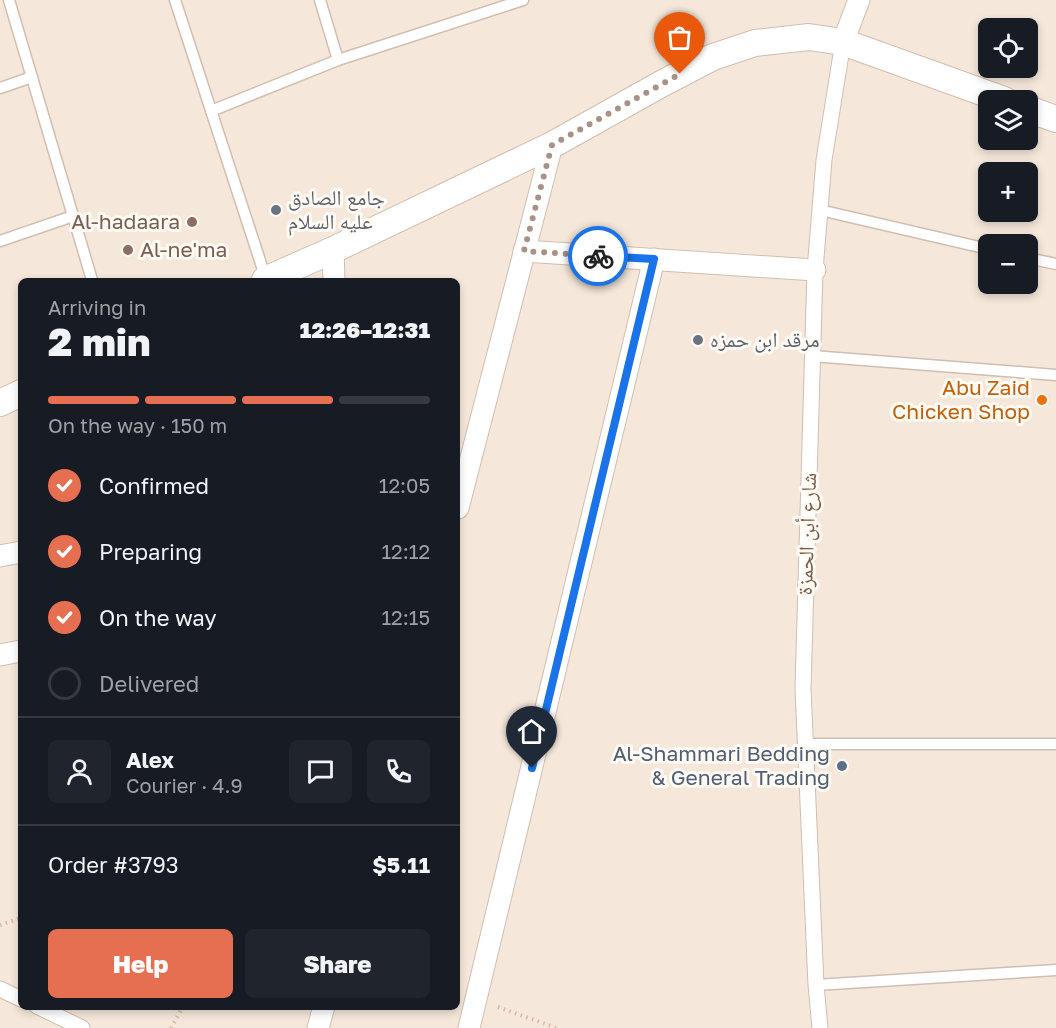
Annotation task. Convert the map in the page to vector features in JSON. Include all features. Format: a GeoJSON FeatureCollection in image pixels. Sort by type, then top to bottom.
{"type":"FeatureCollection","features":[{"type":"Feature","properties":{"kind":"street"},"geometry":{"type":"LineString","coordinates":[[843,42],[859,0]]}},
{"type":"Feature","properties":{"kind":"street"},"geometry":{"type":"LineString","coordinates":[[270,278],[552,145],[713,57],[755,43],[809,37],[843,42],[978,91]]}},
{"type":"Feature","properties":{"kind":"street","name":"شارع أبن الحمزة"},"geometry":{"type":"LineString","coordinates":[[820,1028],[816,985],[803,688],[815,270],[824,160],[843,42]]}},
{"type":"Feature","properties":{"kind":"street"},"geometry":{"type":"LineString","coordinates":[[1038,113],[1056,119]]}},
{"type":"Feature","properties":{"kind":"street"},"geometry":{"type":"LineString","coordinates":[[461,480],[552,145]]}},
{"type":"Feature","properties":{"kind":"street"},"geometry":{"type":"LineString","coordinates":[[333,250],[334,278]]}},
{"type":"Feature","properties":{"kind":"street"},"geometry":{"type":"LineString","coordinates":[[524,251],[815,270]]}},
{"type":"Feature","properties":{"kind":"street"},"geometry":{"type":"LineString","coordinates":[[470,1028],[654,259]]}},
{"type":"Feature","properties":{"kind":"street"},"geometry":{"type":"LineString","coordinates":[[0,403],[18,394]]}},
{"type":"Feature","properties":{"kind":"street"},"geometry":{"type":"LineString","coordinates":[[0,556],[18,553]]}},
{"type":"Feature","properties":{"kind":"street"},"geometry":{"type":"LineString","coordinates":[[0,655],[18,652]]}},
{"type":"Feature","properties":{"kind":"street"},"geometry":{"type":"LineString","coordinates":[[0,989],[18,998]]}},
{"type":"Feature","properties":{"kind":"street"},"geometry":{"type":"LineString","coordinates":[[45,1010],[82,1028]]}},
{"type":"Feature","properties":{"kind":"street"},"geometry":{"type":"LineString","coordinates":[[318,1028],[323,1010]]}},
{"type":"Feature","properties":{"kind":"lane"},"geometry":{"type":"LineString","coordinates":[[9,0],[91,278]]}},
{"type":"Feature","properties":{"kind":"lane"},"geometry":{"type":"LineString","coordinates":[[175,0],[265,278]]}},
{"type":"Feature","properties":{"kind":"lane"},"geometry":{"type":"LineString","coordinates":[[320,0],[338,60]]}},
{"type":"Feature","properties":{"kind":"lane"},"geometry":{"type":"LineString","coordinates":[[211,111],[338,60],[523,0]]}},
{"type":"Feature","properties":{"kind":"lane"},"geometry":{"type":"LineString","coordinates":[[0,88],[32,77]]}},
{"type":"Feature","properties":{"kind":"lane"},"geometry":{"type":"LineString","coordinates":[[820,210],[978,247]]}},
{"type":"Feature","properties":{"kind":"lane"},"geometry":{"type":"LineString","coordinates":[[0,241],[73,216]]}},
{"type":"Feature","properties":{"kind":"lane"},"geometry":{"type":"LineString","coordinates":[[1038,260],[1056,264]]}},
{"type":"Feature","properties":{"kind":"lane"},"geometry":{"type":"LineString","coordinates":[[812,356],[1056,375]]}},
{"type":"Feature","properties":{"kind":"lane"},"geometry":{"type":"LineString","coordinates":[[805,744],[1056,744]]}},
{"type":"Feature","properties":{"kind":"lane"},"geometry":{"type":"LineString","coordinates":[[816,985],[1056,970]]}},
{"type":"Feature","properties":{"kind":"path"},"geometry":{"type":"LineString","coordinates":[[0,925],[18,919]]}},
{"type":"Feature","properties":{"kind":"path"},"geometry":{"type":"LineString","coordinates":[[476,999],[557,1028]]}},
{"type":"Feature","properties":{"kind":"path"},"geometry":{"type":"LineString","coordinates":[[171,1028],[181,1010]]}},
{"type":"Feature","properties":{"kind":"shaded area"},"geometry":{"type":"Polygon","coordinates":[[[0,0],[1056,0],[1056,1028],[0,1028],[0,0]]]}},
{"type":"Feature","properties":{"kind":"way so far"},"geometry":{"type":"LineString","coordinates":[[598,256],[524,251],[552,145],[680,74]]}},
{"type":"Feature","properties":{"kind":"place","name":"جامع الصادق عليه السلام"},"geometry":{"type":"Point","coordinates":[276,210]}},
{"type":"Feature","properties":{"kind":"place","name":"Al-hadaara"},"geometry":{"type":"Point","coordinates":[192,222]}},
{"type":"Feature","properties":{"kind":"place","name":"Al-ne'ma"},"geometry":{"type":"Point","coordinates":[128,250]}},
{"type":"Feature","properties":{"kind":"place","name":"مرقد ابن حمزه"},"geometry":{"type":"Point","coordinates":[698,340]}},
{"type":"Feature","properties":{"kind":"place","name":"Abu Zaid Chicken Shop"},"geometry":{"type":"Point","coordinates":[1042,400]}},
{"type":"Feature","properties":{"kind":"place","name":"Al-Shammari Bedding & General Trading"},"geometry":{"type":"Point","coordinates":[842,766]}},
{"type":"Feature","properties":{"kind":"route"},"geometry":{"type":"LineString","coordinates":[[532,768],[654,259],[598,256]]}}]}
